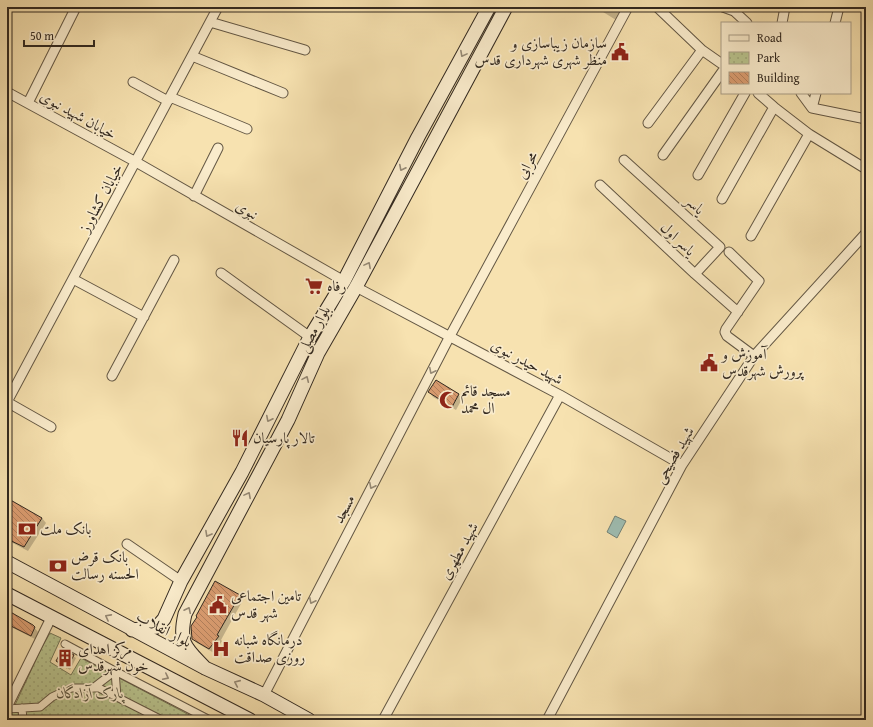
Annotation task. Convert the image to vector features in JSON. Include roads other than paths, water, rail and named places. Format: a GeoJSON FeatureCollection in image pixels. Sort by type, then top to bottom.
{"type":"FeatureCollection","features":[{"type":"Feature","properties":{"kind":"main road","name":"بلوار مصلی"},"geometry":{"type":"LineString","coordinates":[[132,630],[157,627],[164,619],[181,581],[242,472],[310,337],[344,281],[418,137],[489,7]]}},
{"type":"Feature","properties":{"kind":"main road","name":"بلوار مصلی"},"geometry":{"type":"LineString","coordinates":[[205,668],[186,648],[182,635],[185,614],[288,420],[318,353],[356,287],[506,7]]}},
{"type":"Feature","properties":{"kind":"main road"},"geometry":{"type":"LineString","coordinates":[[344,281],[356,287]]}},
{"type":"Feature","properties":{"kind":"main road","name":"بلوار انقلاب"},"geometry":{"type":"LineString","coordinates":[[7,562],[132,630],[205,668],[264,695],[308,720]]}},
{"type":"Feature","properties":{"kind":"main road"},"geometry":{"type":"LineString","coordinates":[[7,594],[250,720]]}},
{"type":"Feature","properties":{"kind":"street"},"geometry":{"type":"LineString","coordinates":[[28,103],[76,7]]}},
{"type":"Feature","properties":{"kind":"street","name":"خیابان کشاورز"},"geometry":{"type":"LineString","coordinates":[[7,402],[218,7]]}},
{"type":"Feature","properties":{"kind":"street","name":"محرابی"},"geometry":{"type":"LineString","coordinates":[[450,336],[628,7]]}},
{"type":"Feature","properties":{"kind":"street"},"geometry":{"type":"LineString","coordinates":[[657,7],[702,50],[721,63]]}},
{"type":"Feature","properties":{"kind":"street"},"geometry":{"type":"LineString","coordinates":[[723,7],[734,9],[746,22]]}},
{"type":"Feature","properties":{"kind":"street"},"geometry":{"type":"LineString","coordinates":[[782,22],[785,7]]}},
{"type":"Feature","properties":{"kind":"street"},"geometry":{"type":"LineString","coordinates":[[834,22],[839,7]]}},
{"type":"Feature","properties":{"kind":"street"},"geometry":{"type":"LineString","coordinates":[[210,22],[305,50]]}},
{"type":"Feature","properties":{"kind":"street"},"geometry":{"type":"LineString","coordinates":[[648,123],[702,50]]}},
{"type":"Feature","properties":{"kind":"street"},"geometry":{"type":"LineString","coordinates":[[192,56],[283,93]]}},
{"type":"Feature","properties":{"kind":"street"},"geometry":{"type":"LineString","coordinates":[[663,155],[721,73]]}},
{"type":"Feature","properties":{"kind":"street"},"geometry":{"type":"LineString","coordinates":[[133,82],[169,99],[247,129]]}},
{"type":"Feature","properties":{"kind":"street","name":"خیابان شهید نبوی"},"geometry":{"type":"LineString","coordinates":[[7,92],[136,162]]}},
{"type":"Feature","properties":{"kind":"street"},"geometry":{"type":"LineString","coordinates":[[698,175],[744,94]]}},
{"type":"Feature","properties":{"kind":"street"},"geometry":{"type":"LineString","coordinates":[[759,94],[809,134],[866,166]]}},
{"type":"Feature","properties":{"kind":"street"},"geometry":{"type":"LineString","coordinates":[[802,94],[812,108],[866,120]]}},
{"type":"Feature","properties":{"kind":"street"},"geometry":{"type":"LineString","coordinates":[[812,108],[816,94]]}},
{"type":"Feature","properties":{"kind":"street"},"geometry":{"type":"LineString","coordinates":[[722,199],[774,107]]}},
{"type":"Feature","properties":{"kind":"street"},"geometry":{"type":"LineString","coordinates":[[751,236],[809,134]]}},
{"type":"Feature","properties":{"kind":"street"},"geometry":{"type":"LineString","coordinates":[[194,196],[218,148]]}},
{"type":"Feature","properties":{"kind":"street","name":"یاسر"},"geometry":{"type":"LineString","coordinates":[[624,160],[720,247],[695,274]]}},
{"type":"Feature","properties":{"kind":"street","name":"نبوی"},"geometry":{"type":"LineString","coordinates":[[136,162],[344,281]]}},
{"type":"Feature","properties":{"kind":"street","name":"یاسر اول"},"geometry":{"type":"LineString","coordinates":[[600,185],[738,312]]}},
{"type":"Feature","properties":{"kind":"street","name":"شهید فصیحی"},"geometry":{"type":"LineString","coordinates":[[547,720],[682,465],[754,356],[866,233]]}},
{"type":"Feature","properties":{"kind":"street"},"geometry":{"type":"LineString","coordinates":[[729,252],[759,281],[725,332],[727,336],[754,356]]}},
{"type":"Feature","properties":{"kind":"street"},"geometry":{"type":"LineString","coordinates":[[112,376],[174,260]]}},
{"type":"Feature","properties":{"kind":"street"},"geometry":{"type":"LineString","coordinates":[[221,273],[310,337]]}},
{"type":"Feature","properties":{"kind":"street"},"geometry":{"type":"LineString","coordinates":[[73,279],[144,317]]}},
{"type":"Feature","properties":{"kind":"street","name":"شهید حیدر نبوی"},"geometry":{"type":"LineString","coordinates":[[356,287],[560,395],[682,465]]}},
{"type":"Feature","properties":{"kind":"street","name":"مسجد"},"geometry":{"type":"LineString","coordinates":[[264,695],[450,336]]}},
{"type":"Feature","properties":{"kind":"street","name":"شهید مطهری"},"geometry":{"type":"LineString","coordinates":[[382,720],[560,395]]}},
{"type":"Feature","properties":{"kind":"street"},"geometry":{"type":"LineString","coordinates":[[7,402],[52,427]]}},
{"type":"Feature","properties":{"kind":"street"},"geometry":{"type":"LineString","coordinates":[[126,544],[181,581]]}},
{"type":"Feature","properties":{"kind":"street"},"geometry":{"type":"LineString","coordinates":[[51,618],[7,708],[40,707],[52,697],[71,688],[100,688],[162,720]]}},
{"type":"Feature","properties":{"kind":"street"},"geometry":{"type":"LineString","coordinates":[[65,644],[210,720]]}},
{"type":"Feature","properties":{"kind":"street"},"geometry":{"type":"LineString","coordinates":[[93,688],[114,671]]}},
{"type":"Feature","properties":{"kind":"street"},"geometry":{"type":"LineString","coordinates":[[114,671],[117,697]]}},
{"type":"Feature","properties":{"kind":"street"},"geometry":{"type":"LineString","coordinates":[[22,708],[23,720]]}},
{"type":"Feature","properties":{"kind":"water"},"geometry":{"type":"Polygon","coordinates":[[[615,516],[626,521],[617,538],[607,532],[615,516]]]}},
{"type":"Feature","properties":{"kind":"place","name":"سازمان زیباسازی و منظر شهری شهرداری قدس"},"geometry":{"type":"Point","coordinates":[620,52]}},
{"type":"Feature","properties":{"kind":"place","name":"رفاه"},"geometry":{"type":"Point","coordinates":[314,286]}},
{"type":"Feature","properties":{"kind":"place","name":"آموزش و پرورش شهرقدس"},"geometry":{"type":"Point","coordinates":[709,363]}},
{"type":"Feature","properties":{"kind":"place","name":"مسجد قائم ال محمد"},"geometry":{"type":"Point","coordinates":[448,400]}},
{"type":"Feature","properties":{"kind":"place","name":"تالار پارسیان"},"geometry":{"type":"Point","coordinates":[240,438]}},
{"type":"Feature","properties":{"kind":"place","name":"بانک ملت"},"geometry":{"type":"Point","coordinates":[27,529]}},
{"type":"Feature","properties":{"kind":"place","name":"بانک قرض الحسنه رسالت"},"geometry":{"type":"Point","coordinates":[58,566]}},
{"type":"Feature","properties":{"kind":"place","name":"تامین اجتماعی شهر قدس"},"geometry":{"type":"Point","coordinates":[218,605]}},
{"type":"Feature","properties":{"kind":"place","name":"درمانگاه شبانه روزی صداقت"},"geometry":{"type":"Point","coordinates":[221,649]}},
{"type":"Feature","properties":{"kind":"place","name":"مرکز اهدای خون شهرقدس"},"geometry":{"type":"Point","coordinates":[65,658]}},
{"type":"Feature","properties":{"kind":"park label","name":"پارک آزادگان"},"geometry":{"type":"Point","coordinates":[90,693]}}]}
